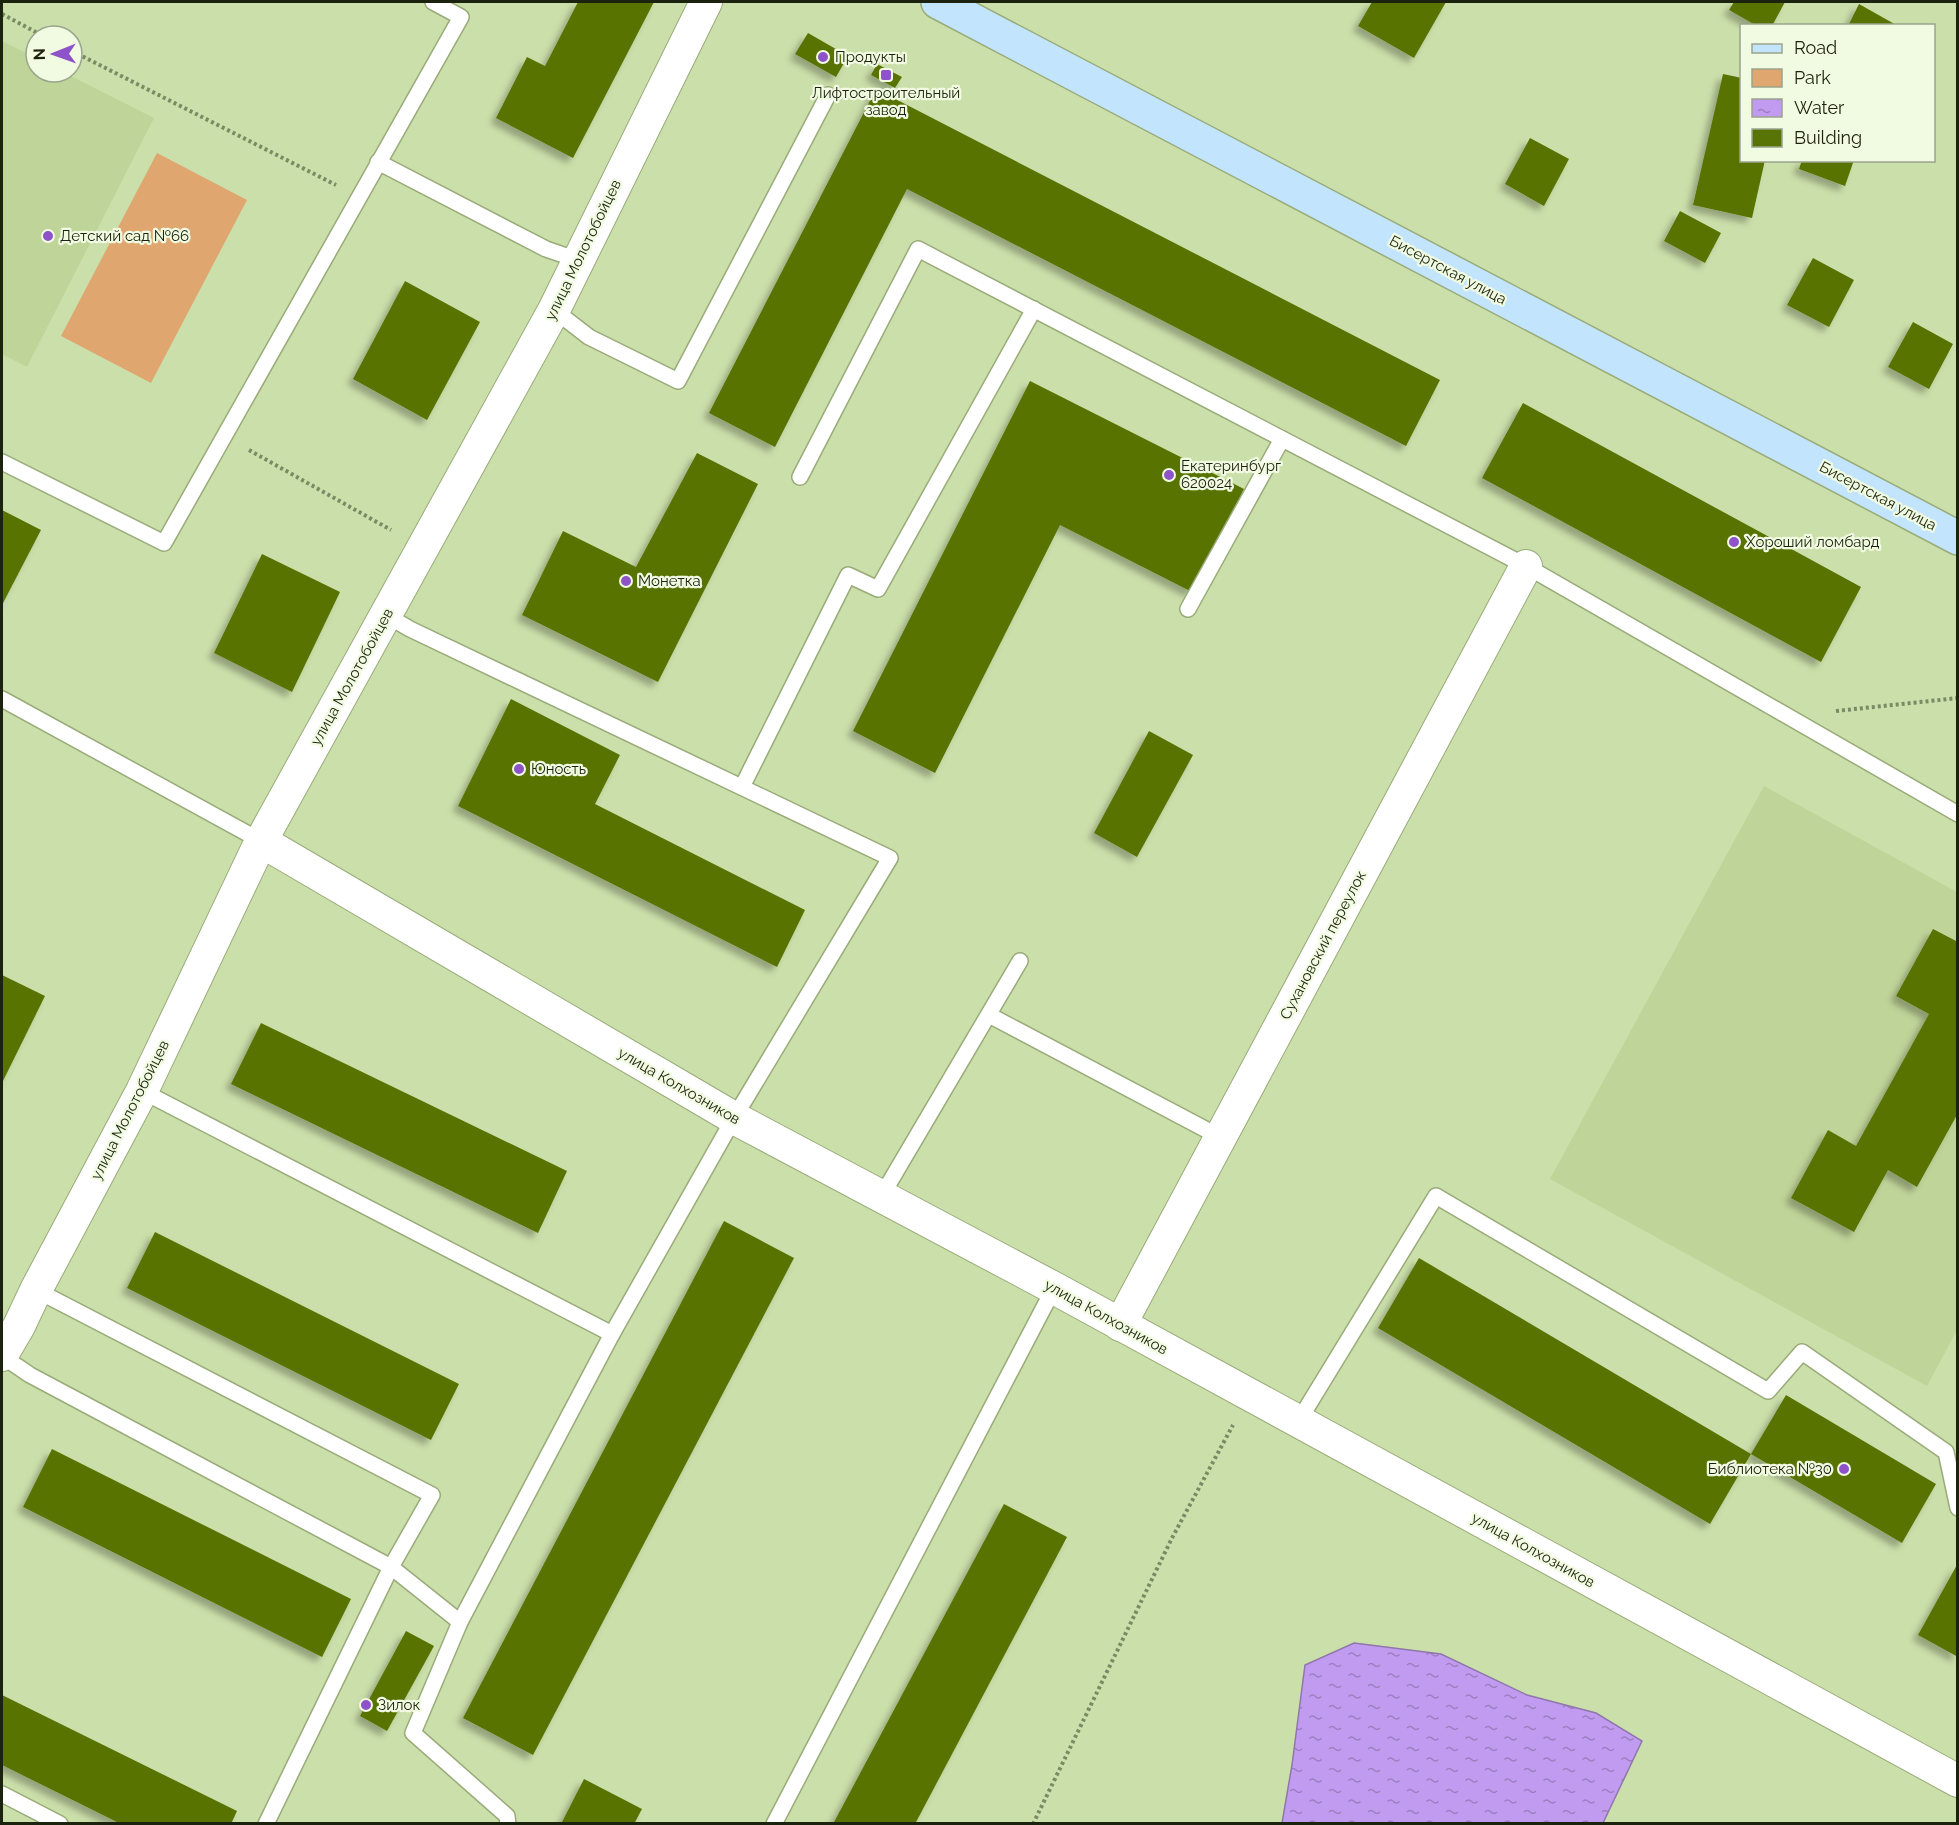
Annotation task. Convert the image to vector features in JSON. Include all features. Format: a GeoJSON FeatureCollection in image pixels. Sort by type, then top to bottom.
{"type":"FeatureCollection","features":[{"type":"Feature","properties":{"kind":"main road","name":"Бисертская улица"},"geometry":{"type":"LineString","coordinates":[[938,2],[1958,538]]}},
{"type":"Feature","properties":{"kind":"street","name":"улица Молотобойцев"},"geometry":{"type":"LineString","coordinates":[[2,1355],[10,1322],[36,1290],[142,1091],[261,841],[554,310],[706,2]]}},
{"type":"Feature","properties":{"kind":"street","name":"Сухановский переулок"},"geometry":{"type":"LineString","coordinates":[[1120,1325],[1526,566]]}},
{"type":"Feature","properties":{"kind":"street","name":"улица Колхозников"},"geometry":{"type":"LineString","coordinates":[[261,841],[734,1118],[1054,1288],[1958,1781]]}},
{"type":"Feature","properties":{"kind":"lane"},"geometry":{"type":"LineString","coordinates":[[2,462],[164,543],[460,16],[433,2]]}},
{"type":"Feature","properties":{"kind":"lane"},"geometry":{"type":"LineString","coordinates":[[554,310],[589,337],[678,381],[828,95]]}},
{"type":"Feature","properties":{"kind":"lane"},"geometry":{"type":"LineString","coordinates":[[378,162],[546,249],[578,260]]}},
{"type":"Feature","properties":{"kind":"lane"},"geometry":{"type":"LineString","coordinates":[[800,477],[918,249],[1526,566],[1958,814]]}},
{"type":"Feature","properties":{"kind":"lane"},"geometry":{"type":"LineString","coordinates":[[742,787],[848,575],[878,589],[1034,309]]}},
{"type":"Feature","properties":{"kind":"lane"},"geometry":{"type":"LineString","coordinates":[[1188,609],[1282,438]]}},
{"type":"Feature","properties":{"kind":"lane"},"geometry":{"type":"LineString","coordinates":[[386,615],[420,634],[890,858],[734,1118],[612,1334],[460,1622],[414,1733],[507,1816],[508,1824]]}},
{"type":"Feature","properties":{"kind":"lane"},"geometry":{"type":"LineString","coordinates":[[2,699],[261,841]]}},
{"type":"Feature","properties":{"kind":"lane"},"geometry":{"type":"LineString","coordinates":[[881,1197],[1020,961]]}},
{"type":"Feature","properties":{"kind":"lane"},"geometry":{"type":"LineString","coordinates":[[989,1015],[1220,1137]]}},
{"type":"Feature","properties":{"kind":"lane"},"geometry":{"type":"LineString","coordinates":[[142,1091],[612,1334]]}},
{"type":"Feature","properties":{"kind":"lane"},"geometry":{"type":"LineString","coordinates":[[1298,1422],[1436,1196],[1768,1391],[1802,1352],[1946,1452],[1958,1508]]}},
{"type":"Feature","properties":{"kind":"lane"},"geometry":{"type":"LineString","coordinates":[[774,1824],[1054,1288]]}},
{"type":"Feature","properties":{"kind":"lane"},"geometry":{"type":"LineString","coordinates":[[36,1290],[432,1495],[391,1567],[266,1824]]}},
{"type":"Feature","properties":{"kind":"lane"},"geometry":{"type":"LineString","coordinates":[[2,1355],[30,1375],[391,1567],[460,1622]]}},
{"type":"Feature","properties":{"kind":"lane"},"geometry":{"type":"LineString","coordinates":[[2,1794],[60,1824]]}},
{"type":"Feature","properties":{"kind":"path"},"geometry":{"type":"LineString","coordinates":[[2,14],[24,26]]}},
{"type":"Feature","properties":{"kind":"path"},"geometry":{"type":"LineString","coordinates":[[84,57],[359,197]]}},
{"type":"Feature","properties":{"kind":"path"},"geometry":{"type":"LineString","coordinates":[[225,436],[424,547]]}},
{"type":"Feature","properties":{"kind":"path"},"geometry":{"type":"LineString","coordinates":[[1787,716],[1958,698]]}},
{"type":"Feature","properties":{"kind":"path"},"geometry":{"type":"LineString","coordinates":[[1034,1824],[1172,1538],[1249,1395]]}},
{"type":"Feature","properties":{"kind":"shaded area","name":"Детский сад №66"},"geometry":{"type":"Polygon","coordinates":[[[2,41],[24,52],[24,84],[84,83],[154,118],[27,367],[2,354],[2,41]]]}},
{"type":"Feature","properties":{"kind":"shaded area"},"geometry":{"type":"Polygon","coordinates":[[[1764,786],[1957,892],[1957,1330],[1927,1386],[1550,1179],[1764,786]]]}},
{"type":"Feature","properties":{"kind":"green space"},"geometry":{"type":"Polygon","coordinates":[[[157,153],[247,200],[151,383],[61,336],[157,153]]]}},
{"type":"Feature","properties":{"kind":"water"},"geometry":{"type":"Polygon","coordinates":[[[1354,1643],[1441,1654],[1527,1695],[1596,1713],[1642,1741],[1603,1823],[1282,1823],[1305,1665],[1354,1643]]]}},
{"type":"Feature","properties":{"kind":"building"},"geometry":{"type":"Polygon","coordinates":[[[578,2],[654,2],[573,158],[496,118],[527,57],[545,66],[578,2]]]}},
{"type":"Feature","properties":{"kind":"building"},"geometry":{"type":"Polygon","coordinates":[[[1372,2],[1446,2],[1414,58],[1358,26],[1372,2]]]}},
{"type":"Feature","properties":{"kind":"building"},"geometry":{"type":"Polygon","coordinates":[[[1734,2],[1785,2],[1773,24],[1754,24],[1729,10],[1734,2]]]}},
{"type":"Feature","properties":{"kind":"building"},"geometry":{"type":"Polygon","coordinates":[[[1859,4],[1894,24],[1849,24],[1859,4]]]}},
{"type":"Feature","properties":{"kind":"building"},"geometry":{"type":"Polygon","coordinates":[[[808,33],[848,56],[836,77],[795,54],[808,33]]]}},
{"type":"Feature","properties":{"kind":"building"},"geometry":{"type":"Polygon","coordinates":[[[877,64],[902,77],[895,88],[871,75],[877,64]]]}},
{"type":"Feature","properties":{"kind":"building"},"geometry":{"type":"Polygon","coordinates":[[[1723,74],[1740,78],[1740,162],[1765,162],[1752,218],[1693,205],[1723,74]]]}},
{"type":"Feature","properties":{"kind":"building"},"geometry":{"type":"Polygon","coordinates":[[[876,89],[1440,380],[1406,446],[907,189],[775,447],[709,413],[876,89]]]}},
{"type":"Feature","properties":{"kind":"building"},"geometry":{"type":"Polygon","coordinates":[[[1530,138],[1569,159],[1544,206],[1505,184],[1530,138]]]}},
{"type":"Feature","properties":{"kind":"building"},"geometry":{"type":"Polygon","coordinates":[[[1801,162],[1853,162],[1845,186],[1799,169],[1801,162]]]}},
{"type":"Feature","properties":{"kind":"building"},"geometry":{"type":"Polygon","coordinates":[[[1680,211],[1721,233],[1705,263],[1664,241],[1680,211]]]}},
{"type":"Feature","properties":{"kind":"building"},"geometry":{"type":"Polygon","coordinates":[[[1813,258],[1854,280],[1829,327],[1787,305],[1813,258]]]}},
{"type":"Feature","properties":{"kind":"building"},"geometry":{"type":"Polygon","coordinates":[[[405,281],[480,322],[427,420],[353,379],[405,281]]]}},
{"type":"Feature","properties":{"kind":"building"},"geometry":{"type":"Polygon","coordinates":[[[1913,322],[1953,344],[1929,389],[1888,367],[1913,322]]]}},
{"type":"Feature","properties":{"kind":"building"},"geometry":{"type":"Polygon","coordinates":[[[1030,381],[1244,489],[1192,592],[1060,525],[935,773],[853,731],[1030,381]]]}},
{"type":"Feature","properties":{"kind":"building"},"geometry":{"type":"Polygon","coordinates":[[[1523,403],[1861,587],[1821,662],[1482,478],[1523,403]]]}},
{"type":"Feature","properties":{"kind":"building"},"geometry":{"type":"Polygon","coordinates":[[[697,453],[758,484],[658,682],[522,615],[563,531],[636,567],[697,453]]]}},
{"type":"Feature","properties":{"kind":"building"},"geometry":{"type":"Polygon","coordinates":[[[2,510],[41,530],[2,605],[2,510]]]}},
{"type":"Feature","properties":{"kind":"building"},"geometry":{"type":"Polygon","coordinates":[[[262,554],[340,592],[292,692],[214,653],[262,554]]]}},
{"type":"Feature","properties":{"kind":"building"},"geometry":{"type":"Polygon","coordinates":[[[511,699],[620,755],[595,804],[805,910],[777,967],[458,806],[511,699]]]}},
{"type":"Feature","properties":{"kind":"building"},"geometry":{"type":"Polygon","coordinates":[[[1149,731],[1193,755],[1137,857],[1094,833],[1149,731]]]}},
{"type":"Feature","properties":{"kind":"building"},"geometry":{"type":"Polygon","coordinates":[[[1933,929],[1958,942],[1958,1113],[1917,1187],[1888,1170],[1854,1232],[1791,1198],[1828,1130],[1856,1146],[1929,1014],[1896,996],[1933,929]]]}},
{"type":"Feature","properties":{"kind":"building"},"geometry":{"type":"Polygon","coordinates":[[[2,975],[45,996],[2,1083],[2,975]]]}},
{"type":"Feature","properties":{"kind":"building"},"geometry":{"type":"Polygon","coordinates":[[[261,1023],[567,1171],[538,1233],[231,1084],[261,1023]]]}},
{"type":"Feature","properties":{"kind":"building"},"geometry":{"type":"Polygon","coordinates":[[[724,1221],[794,1258],[533,1755],[463,1718],[724,1221]]]}},
{"type":"Feature","properties":{"kind":"building"},"geometry":{"type":"Polygon","coordinates":[[[155,1232],[459,1384],[431,1440],[127,1288],[155,1232]]]}},
{"type":"Feature","properties":{"kind":"building"},"geometry":{"type":"Polygon","coordinates":[[[1419,1258],[1751,1454],[1710,1524],[1378,1328],[1419,1258]]]}},
{"type":"Feature","properties":{"kind":"building","name":"Библиотека №30"},"geometry":{"type":"Polygon","coordinates":[[[1786,1395],[1936,1484],[1902,1543],[1751,1454],[1786,1395]]]}},
{"type":"Feature","properties":{"kind":"building"},"geometry":{"type":"Polygon","coordinates":[[[52,1449],[351,1599],[322,1657],[23,1507],[52,1449]]]}},
{"type":"Feature","properties":{"kind":"building"},"geometry":{"type":"Polygon","coordinates":[[[1004,1504],[1067,1537],[915,1824],[833,1824],[1004,1504]]]}},
{"type":"Feature","properties":{"kind":"building"},"geometry":{"type":"Polygon","coordinates":[[[1958,1563],[1958,1657],[1918,1635],[1958,1563]]]}},
{"type":"Feature","properties":{"kind":"building"},"geometry":{"type":"Polygon","coordinates":[[[406,1631],[434,1646],[387,1731],[360,1716],[406,1631]]]}},
{"type":"Feature","properties":{"kind":"building"},"geometry":{"type":"Polygon","coordinates":[[[2,1695],[237,1811],[231,1824],[121,1824],[2,1765],[2,1695]]]}},
{"type":"Feature","properties":{"kind":"building"},"geometry":{"type":"Polygon","coordinates":[[[584,1779],[642,1809],[634,1824],[561,1824],[584,1779]]]}},
{"type":"Feature","properties":{"kind":"place","name":"Продукты"},"geometry":{"type":"Point","coordinates":[823,57]}},
{"type":"Feature","properties":{"kind":"place","name":"Лифтостроительный завод"},"geometry":{"type":"Point","coordinates":[886,75]}},
{"type":"Feature","properties":{"kind":"place","name":"Детский сад №66"},"geometry":{"type":"Point","coordinates":[48,236]}},
{"type":"Feature","properties":{"kind":"place","name":"Екатеринбург 620024"},"geometry":{"type":"Point","coordinates":[1169,475]}},
{"type":"Feature","properties":{"kind":"place","name":"Хороший ломбард"},"geometry":{"type":"Point","coordinates":[1734,542]}},
{"type":"Feature","properties":{"kind":"place","name":"Монетка"},"geometry":{"type":"Point","coordinates":[626,581]}},
{"type":"Feature","properties":{"kind":"place","name":"Юность"},"geometry":{"type":"Point","coordinates":[519,769]}},
{"type":"Feature","properties":{"kind":"place","name":"Библиотека №30"},"geometry":{"type":"Point","coordinates":[1844,1469]}},
{"type":"Feature","properties":{"kind":"place","name":"Зилок"},"geometry":{"type":"Point","coordinates":[366,1705]}}]}
